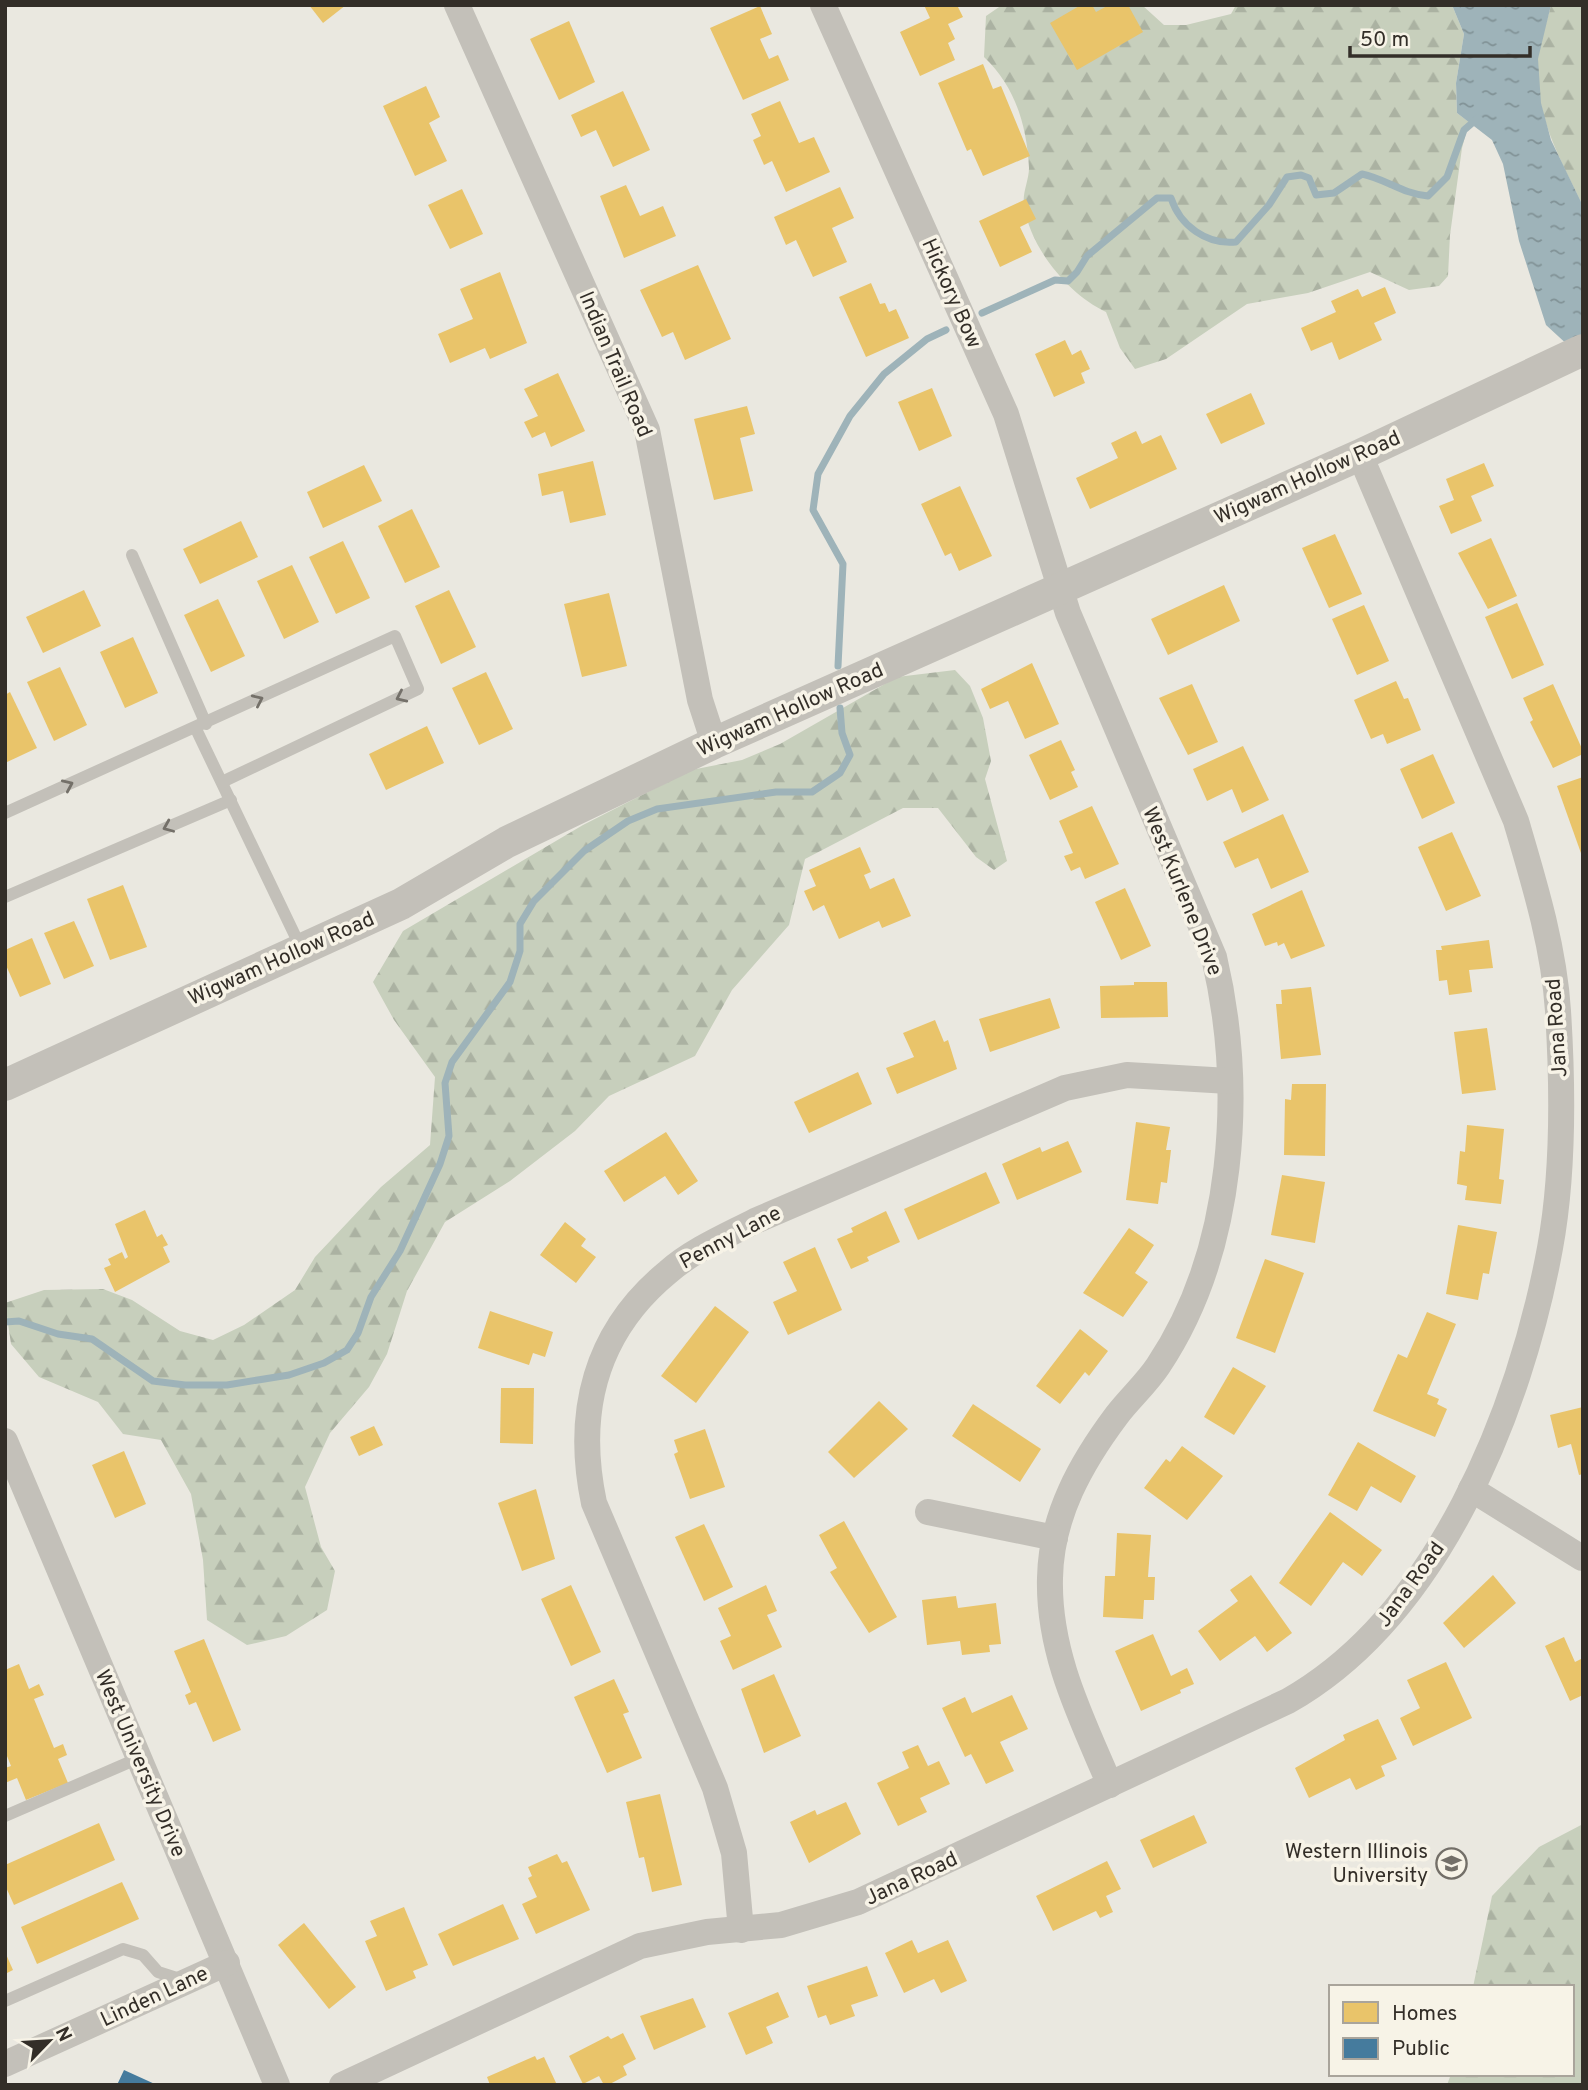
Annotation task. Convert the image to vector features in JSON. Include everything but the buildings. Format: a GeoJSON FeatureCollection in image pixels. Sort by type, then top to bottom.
{"type":"FeatureCollection","features":[{"type":"Feature","properties":{"kind":"street","name":"Indian Trail Road"},"geometry":{"type":"LineString","coordinates":[[457,5],[647,430],[700,700],[715,743]]}},
{"type":"Feature","properties":{"kind":"street","name":"Hickory Bow"},"geometry":{"type":"LineString","coordinates":[[823,5],[1006,414],[1061,587]]}},
{"type":"Feature","properties":{"kind":"street","name":"Wigwam Hollow Road"},"geometry":{"type":"LineString","coordinates":[[5,1085],[401,904],[507,842],[715,743],[1360,455],[1583,350]]}},
{"type":"Feature","properties":{"kind":"street","name":"Jana Road"},"geometry":{"type":"LineString","coordinates":[[342,2085],[629,1950],[673,1937],[781,1925],[858,1902],[1288,1701],[1344,1665],[1409,1591],[1471,1489],[1520,1368],[1550,1246],[1561,1113],[1558,1010],[1533,879],[1516,821],[1360,455]]}},
{"type":"Feature","properties":{"kind":"street","name":"West Kurlene Drive"},"geometry":{"type":"LineString","coordinates":[[1061,587],[1068,613],[1214,957],[1228,1040],[1225,1190],[1205,1271],[1160,1364],[1090,1452],[1069,1491],[1055,1538],[1050,1588],[1056,1650],[1067,1685],[1110,1784]]}},
{"type":"Feature","properties":{"kind":"street","name":"Penny Lane"},"geometry":{"type":"LineString","coordinates":[[741,1930],[733,1853],[722,1809],[594,1503],[588,1475],[588,1406],[592,1381],[602,1358],[629,1312],[648,1289],[670,1269],[755,1221],[1065,1088],[1127,1075],[1229,1081]]}},
{"type":"Feature","properties":{"kind":"street","name":"West University Drive"},"geometry":{"type":"LineString","coordinates":[[5,1441],[277,2085]]}},
{"type":"Feature","properties":{"kind":"street"},"geometry":{"type":"LineString","coordinates":[[1471,1489],[1582,1558]]}},
{"type":"Feature","properties":{"kind":"street"},"geometry":{"type":"LineString","coordinates":[[928,1512],[1055,1538]]}},
{"type":"Feature","properties":{"kind":"street","name":"Linden Lane"},"geometry":{"type":"LineString","coordinates":[[5,2064],[227,1963]]}},
{"type":"Feature","properties":{"kind":"lane"},"geometry":{"type":"LineString","coordinates":[[132,555],[222,782],[301,948]]}},
{"type":"Feature","properties":{"kind":"lane"},"geometry":{"type":"LineString","coordinates":[[5,813],[395,636],[418,689],[222,782]]}},
{"type":"Feature","properties":{"kind":"lane"},"geometry":{"type":"LineString","coordinates":[[5,897],[231,800]]}},
{"type":"Feature","properties":{"kind":"lane"},"geometry":{"type":"LineString","coordinates":[[5,1816],[139,1758]]}},
{"type":"Feature","properties":{"kind":"lane"},"geometry":{"type":"LineString","coordinates":[[5,2001],[123,1949],[143,1955],[158,1972],[187,1981]]}},
{"type":"Feature","properties":{"kind":"green space"},"geometry":{"type":"Polygon","coordinates":[[[1002,5],[1142,5],[1164,25],[1186,25],[1231,14],[1236,5],[1452,5],[1464,34],[1456,83],[1457,113],[1469,122],[1462,148],[1450,235],[1448,276],[1439,286],[1409,290],[1370,272],[1308,293],[1247,304],[1166,359],[1135,369],[1120,348],[1106,312],[1078,294],[1053,268],[1034,237],[1028,221],[1024,200],[1029,168],[1022,122],[1004,81],[984,57],[986,16],[1002,5]]]}},
{"type":"Feature","properties":{"kind":"green space"},"geometry":{"type":"Polygon","coordinates":[[[1551,5],[1583,5],[1583,206],[1550,135],[1539,97],[1538,58],[1551,5]]]}},
{"type":"Feature","properties":{"kind":"green space"},"geometry":{"type":"Polygon","coordinates":[[[955,670],[970,686],[983,718],[991,761],[985,779],[1007,861],[994,870],[976,857],[938,808],[903,808],[805,859],[789,925],[732,990],[695,1056],[609,1096],[575,1131],[510,1181],[445,1222],[407,1291],[387,1354],[369,1387],[330,1433],[305,1487],[321,1547],[335,1571],[327,1610],[286,1636],[247,1645],[207,1620],[203,1560],[191,1494],[161,1440],[123,1434],[98,1402],[39,1377],[11,1344],[5,1303],[44,1290],[103,1289],[132,1300],[180,1331],[213,1340],[244,1325],[295,1290],[315,1257],[381,1187],[430,1145],[435,1077],[394,1020],[373,982],[403,931],[583,825],[691,770],[742,760],[780,744],[897,677],[955,670]]]}},
{"type":"Feature","properties":{"kind":"green space"},"geometry":{"type":"Polygon","coordinates":[[[1583,1824],[1583,2085],[1447,2085],[1450,2076],[1574,2076],[1574,1985],[1473,1985],[1492,1896],[1539,1847],[1583,1824]]]}},
{"type":"Feature","properties":{"kind":"water"},"geometry":{"type":"Polygon","coordinates":[[[1452,5],[1551,5],[1538,59],[1541,103],[1551,140],[1583,206],[1583,359],[1546,325],[1519,241],[1503,164],[1492,140],[1457,113],[1456,83],[1464,34],[1452,5]]]}},
{"type":"Feature","properties":{"kind":"waterway"},"geometry":{"type":"LineString","coordinates":[[982,313],[1055,280],[1068,281],[1087,256],[1157,198],[1171,198],[1181,217],[1196,232],[1215,240],[1236,242],[1269,205],[1287,177],[1301,175],[1309,178],[1316,195],[1334,193],[1362,174],[1428,196],[1447,177],[1464,130],[1478,118]]}},
{"type":"Feature","properties":{"kind":"waterway"},"geometry":{"type":"LineString","coordinates":[[838,666],[843,564],[813,510],[818,474],[850,416],[884,374],[927,339],[946,330]]}},
{"type":"Feature","properties":{"kind":"waterway"},"geometry":{"type":"LineString","coordinates":[[5,1322],[19,1321],[58,1334],[92,1339],[153,1381],[185,1385],[227,1385],[289,1375],[324,1363],[347,1350],[358,1333],[371,1297],[400,1251],[440,1164],[449,1136],[445,1083],[452,1062],[510,982],[520,951],[520,924],[534,901],[584,851],[628,821],[657,809],[776,792],[812,792],[840,773],[850,755],[842,733],[840,708]]}},
{"type":"Feature","properties":{"kind":"place","name":"Western Illinois University"},"geometry":{"type":"Point","coordinates":[1451,1863]}}]}
